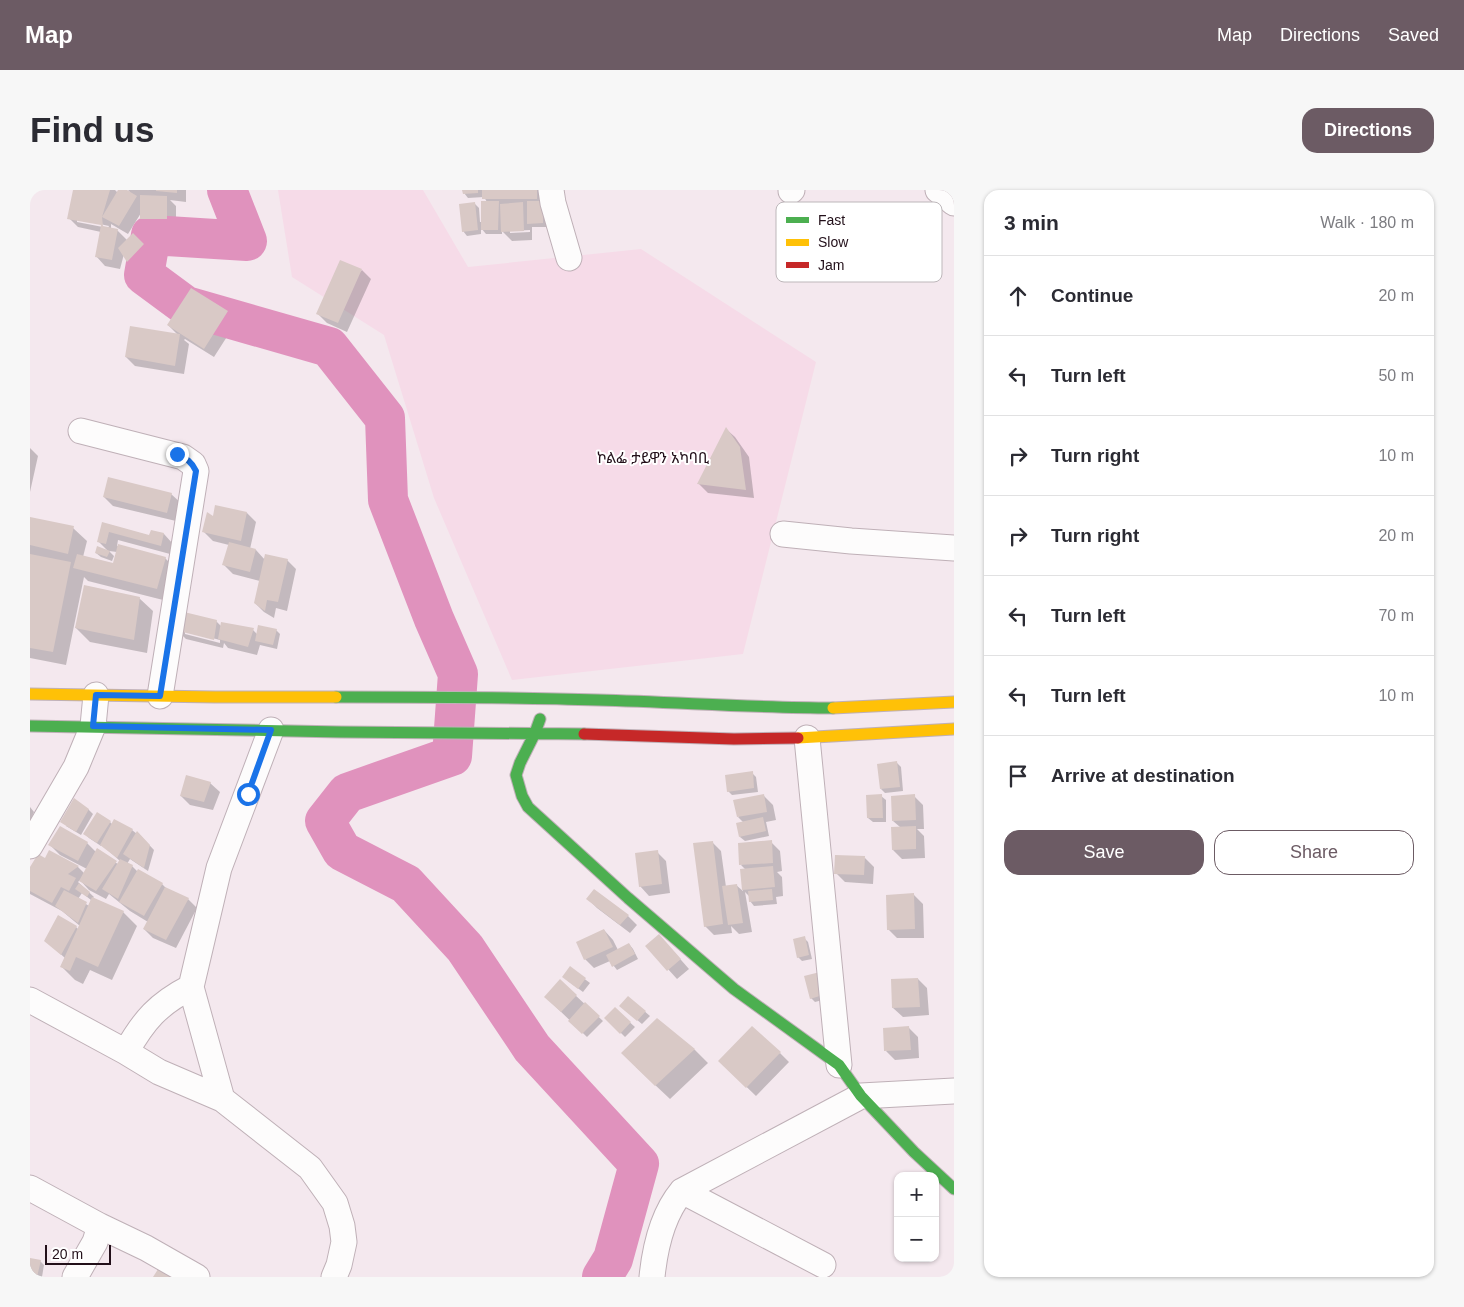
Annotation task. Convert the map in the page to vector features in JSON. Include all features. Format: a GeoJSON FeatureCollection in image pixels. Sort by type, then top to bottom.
{"type":"FeatureCollection","features":[{"type":"Feature","properties":{"kind":"main road"},"geometry":{"type":"LineString","coordinates":[[30,694],[479,697],[786,708],[846,708],[954,702]]}},
{"type":"Feature","properties":{"kind":"main road"},"geometry":{"type":"LineString","coordinates":[[546,699],[535,733],[516,775],[522,796],[528,807],[628,898],[734,989],[839,1065],[860,1096],[914,1152],[954,1189]]}},
{"type":"Feature","properties":{"kind":"main road"},"geometry":{"type":"LineString","coordinates":[[30,726],[341,732],[535,733],[734,739],[807,738],[954,728]]}},
{"type":"Feature","properties":{"kind":"street"},"geometry":{"type":"LineString","coordinates":[[551,190],[569,258]]}},
{"type":"Feature","properties":{"kind":"street"},"geometry":{"type":"LineString","coordinates":[[938,190],[954,203]]}},
{"type":"Feature","properties":{"kind":"street"},"geometry":{"type":"LineString","coordinates":[[81,431],[177,454],[189,460],[196,471],[160,696]]}},
{"type":"Feature","properties":{"kind":"street"},"geometry":{"type":"LineString","coordinates":[[783,534],[851,542],[954,548]]}},
{"type":"Feature","properties":{"kind":"street"},"geometry":{"type":"LineString","coordinates":[[30,846],[76,766],[93,726],[96,695]]}},
{"type":"Feature","properties":{"kind":"street"},"geometry":{"type":"LineString","coordinates":[[222,1099],[191,986],[219,868],[271,730]]}},
{"type":"Feature","properties":{"kind":"street"},"geometry":{"type":"LineString","coordinates":[[807,738],[839,1065]]}},
{"type":"Feature","properties":{"kind":"street"},"geometry":{"type":"LineString","coordinates":[[126,1052],[135,1036],[152,1014],[172,996],[191,986]]}},
{"type":"Feature","properties":{"kind":"street"},"geometry":{"type":"LineString","coordinates":[[30,1000],[159,1072],[222,1099],[310,1168],[335,1203],[342,1226],[344,1242],[339,1265],[334,1277]]}},
{"type":"Feature","properties":{"kind":"street"},"geometry":{"type":"LineString","coordinates":[[652,1277],[659,1236],[674,1200],[682,1191],[860,1096],[954,1091]]}},
{"type":"Feature","properties":{"kind":"street"},"geometry":{"type":"LineString","coordinates":[[30,1188],[100,1226],[146,1248],[197,1277]]}},
{"type":"Feature","properties":{"kind":"street"},"geometry":{"type":"LineString","coordinates":[[682,1191],[823,1265]]}},
{"type":"Feature","properties":{"kind":"street"},"geometry":{"type":"LineString","coordinates":[[75,1277],[95,1242],[100,1226]]}},
{"type":"Feature","properties":{"kind":"shaded area"},"geometry":{"type":"Polygon","coordinates":[[[278,190],[423,190],[468,267],[641,249],[816,362],[743,654],[512,680],[434,498],[384,335],[292,277],[278,190]]]}},
{"type":"Feature","properties":{"kind":"building"},"geometry":{"type":"Polygon","coordinates":[[[73,190],[110,190],[102,217],[103,226],[118,229],[112,260],[95,257],[101,225],[67,219],[73,190]]]}},
{"type":"Feature","properties":{"kind":"building"},"geometry":{"type":"Polygon","coordinates":[[[118,190],[127,190],[137,196],[119,226],[102,217],[118,190]]]}},
{"type":"Feature","properties":{"kind":"building"},"geometry":{"type":"Polygon","coordinates":[[[177,190],[177,193],[156,191],[177,190]]]}},
{"type":"Feature","properties":{"kind":"building"},"geometry":{"type":"Polygon","coordinates":[[[462,190],[478,190],[478,193],[463,194],[462,190]]]}},
{"type":"Feature","properties":{"kind":"building"},"geometry":{"type":"Polygon","coordinates":[[[482,190],[537,190],[537,199],[482,199],[482,190]]]}},
{"type":"Feature","properties":{"kind":"building"},"geometry":{"type":"Polygon","coordinates":[[[140,195],[167,196],[167,219],[140,219],[140,195]]]}},
{"type":"Feature","properties":{"kind":"building"},"geometry":{"type":"Polygon","coordinates":[[[481,201],[499,201],[498,230],[481,230],[481,201]]]}},
{"type":"Feature","properties":{"kind":"building"},"geometry":{"type":"Polygon","coordinates":[[[527,201],[543,201],[543,223],[527,224],[527,201]]]}},
{"type":"Feature","properties":{"kind":"building"},"geometry":{"type":"Polygon","coordinates":[[[475,202],[478,230],[462,232],[459,204],[475,202]]]}},
{"type":"Feature","properties":{"kind":"building"},"geometry":{"type":"Polygon","coordinates":[[[523,202],[524,231],[501,232],[500,204],[523,202]]]}},
{"type":"Feature","properties":{"kind":"building"},"geometry":{"type":"Polygon","coordinates":[[[133,233],[144,244],[127,262],[118,248],[133,233]]]}},
{"type":"Feature","properties":{"kind":"building"},"geometry":{"type":"Polygon","coordinates":[[[340,260],[362,269],[338,323],[316,314],[340,260]]]}},
{"type":"Feature","properties":{"kind":"building"},"geometry":{"type":"Polygon","coordinates":[[[191,288],[228,311],[204,349],[167,325],[191,288]]]}},
{"type":"Feature","properties":{"kind":"building"},"geometry":{"type":"Polygon","coordinates":[[[130,326],[180,334],[175,366],[125,357],[130,326]]]}},
{"type":"Feature","properties":{"kind":"building"},"geometry":{"type":"Polygon","coordinates":[[[726,427],[740,447],[746,490],[697,484],[726,427]]]}},
{"type":"Feature","properties":{"kind":"building"},"geometry":{"type":"Polygon","coordinates":[[[108,477],[172,493],[167,513],[103,497],[108,477]]]}},
{"type":"Feature","properties":{"kind":"building"},"geometry":{"type":"Polygon","coordinates":[[[215,505],[247,512],[241,541],[202,532],[207,512],[213,516],[215,505]]]}},
{"type":"Feature","properties":{"kind":"building"},"geometry":{"type":"Polygon","coordinates":[[[30,517],[74,526],[68,554],[30,545],[30,517]]]}},
{"type":"Feature","properties":{"kind":"building"},"geometry":{"type":"Polygon","coordinates":[[[102,522],[149,535],[151,530],[164,533],[161,546],[109,532],[106,544],[97,542],[102,522]]]}},
{"type":"Feature","properties":{"kind":"building"},"geometry":{"type":"Polygon","coordinates":[[[229,542],[256,549],[250,572],[222,565],[229,542]]]}},
{"type":"Feature","properties":{"kind":"building"},"geometry":{"type":"Polygon","coordinates":[[[118,544],[166,557],[157,589],[73,568],[77,554],[113,563],[118,544]]]}},
{"type":"Feature","properties":{"kind":"building"},"geometry":{"type":"Polygon","coordinates":[[[97,546],[110,551],[107,557],[95,553],[97,546]]]}},
{"type":"Feature","properties":{"kind":"building"},"geometry":{"type":"Polygon","coordinates":[[[30,554],[71,562],[53,652],[30,648],[30,554]]]}},
{"type":"Feature","properties":{"kind":"building"},"geometry":{"type":"Polygon","coordinates":[[[265,554],[288,559],[278,602],[267,600],[265,611],[254,603],[265,554]]]}},
{"type":"Feature","properties":{"kind":"building"},"geometry":{"type":"Polygon","coordinates":[[[84,585],[140,597],[134,640],[75,628],[84,585]]]}},
{"type":"Feature","properties":{"kind":"building"},"geometry":{"type":"Polygon","coordinates":[[[180,611],[217,620],[214,640],[175,630],[180,611]]]}},
{"type":"Feature","properties":{"kind":"building"},"geometry":{"type":"Polygon","coordinates":[[[221,622],[254,628],[248,647],[218,639],[221,622]]]}},
{"type":"Feature","properties":{"kind":"building"},"geometry":{"type":"Polygon","coordinates":[[[258,625],[277,629],[273,645],[255,641],[258,625]]]}},
{"type":"Feature","properties":{"kind":"building"},"geometry":{"type":"Polygon","coordinates":[[[897,761],[900,787],[880,789],[877,764],[897,761]]]}},
{"type":"Feature","properties":{"kind":"building"},"geometry":{"type":"Polygon","coordinates":[[[753,771],[754,788],[727,792],[725,775],[753,771]]]}},
{"type":"Feature","properties":{"kind":"building"},"geometry":{"type":"Polygon","coordinates":[[[186,775],[211,782],[204,802],[180,796],[186,775]]]}},
{"type":"Feature","properties":{"kind":"building"},"geometry":{"type":"Polygon","coordinates":[[[764,794],[767,812],[737,817],[733,800],[764,794]]]}},
{"type":"Feature","properties":{"kind":"building"},"geometry":{"type":"Polygon","coordinates":[[[882,794],[883,818],[867,818],[866,795],[882,794]]]}},
{"type":"Feature","properties":{"kind":"building"},"geometry":{"type":"Polygon","coordinates":[[[915,794],[916,820],[892,821],[891,796],[915,794]]]}},
{"type":"Feature","properties":{"kind":"building"},"geometry":{"type":"Polygon","coordinates":[[[74,798],[89,809],[76,832],[60,822],[74,798]]]}},
{"type":"Feature","properties":{"kind":"building"},"geometry":{"type":"Polygon","coordinates":[[[97,812],[111,821],[97,843],[83,834],[97,812]]]}},
{"type":"Feature","properties":{"kind":"building"},"geometry":{"type":"Polygon","coordinates":[[[763,817],[766,831],[739,837],[736,823],[763,817]]]}},
{"type":"Feature","properties":{"kind":"building"},"geometry":{"type":"Polygon","coordinates":[[[114,819],[133,829],[117,858],[100,845],[114,819]]]}},
{"type":"Feature","properties":{"kind":"building"},"geometry":{"type":"Polygon","coordinates":[[[60,826],[88,842],[78,861],[48,845],[60,826]]]}},
{"type":"Feature","properties":{"kind":"building"},"geometry":{"type":"Polygon","coordinates":[[[916,826],[916,849],[892,850],[891,827],[916,826]]]}},
{"type":"Feature","properties":{"kind":"building"},"geometry":{"type":"Polygon","coordinates":[[[137,831],[150,845],[144,868],[123,854],[137,831]]]}},
{"type":"Feature","properties":{"kind":"building"},"geometry":{"type":"Polygon","coordinates":[[[772,840],[773,863],[739,865],[738,843],[772,840]]]}},
{"type":"Feature","properties":{"kind":"building"},"geometry":{"type":"Polygon","coordinates":[[[713,841],[723,924],[704,927],[693,843],[713,841]]]}},
{"type":"Feature","properties":{"kind":"building"},"geometry":{"type":"Polygon","coordinates":[[[97,848],[117,861],[96,891],[79,881],[97,848]]]}},
{"type":"Feature","properties":{"kind":"building"},"geometry":{"type":"Polygon","coordinates":[[[49,850],[79,866],[68,874],[76,878],[69,891],[61,887],[52,903],[30,891],[30,867],[38,854],[45,858],[49,850]]]}},
{"type":"Feature","properties":{"kind":"building"},"geometry":{"type":"Polygon","coordinates":[[[658,850],[662,884],[639,887],[635,853],[658,850]]]}},
{"type":"Feature","properties":{"kind":"building"},"geometry":{"type":"Polygon","coordinates":[[[835,855],[865,856],[864,875],[834,874],[835,855]]]}},
{"type":"Feature","properties":{"kind":"building"},"geometry":{"type":"Polygon","coordinates":[[[120,859],[133,865],[118,899],[102,889],[120,859]]]}},
{"type":"Feature","properties":{"kind":"building"},"geometry":{"type":"Polygon","coordinates":[[[773,866],[775,887],[742,890],[740,869],[773,866]]]}},
{"type":"Feature","properties":{"kind":"building"},"geometry":{"type":"Polygon","coordinates":[[[138,869],[163,883],[144,916],[119,902],[138,869]]]}},
{"type":"Feature","properties":{"kind":"building"},"geometry":{"type":"Polygon","coordinates":[[[79,883],[90,892],[87,897],[75,889],[79,883]]]}},
{"type":"Feature","properties":{"kind":"building"},"geometry":{"type":"Polygon","coordinates":[[[737,884],[743,923],[728,925],[722,886],[737,884]]]}},
{"type":"Feature","properties":{"kind":"building"},"geometry":{"type":"Polygon","coordinates":[[[165,887],[189,898],[166,940],[143,929],[165,887]]]}},
{"type":"Feature","properties":{"kind":"building"},"geometry":{"type":"Polygon","coordinates":[[[594,889],[629,915],[620,925],[586,899],[594,889]]]}},
{"type":"Feature","properties":{"kind":"building"},"geometry":{"type":"Polygon","coordinates":[[[772,889],[773,900],[749,902],[748,891],[772,889]]]}},
{"type":"Feature","properties":{"kind":"building"},"geometry":{"type":"Polygon","coordinates":[[[64,890],[87,902],[78,923],[55,906],[64,890]]]}},
{"type":"Feature","properties":{"kind":"building"},"geometry":{"type":"Polygon","coordinates":[[[914,893],[915,929],[887,930],[886,895],[914,893]]]}},
{"type":"Feature","properties":{"kind":"building"},"geometry":{"type":"Polygon","coordinates":[[[92,897],[124,911],[98,967],[76,957],[70,971],[60,967],[92,897]]]}},
{"type":"Feature","properties":{"kind":"building"},"geometry":{"type":"Polygon","coordinates":[[[58,915],[77,926],[61,955],[44,941],[58,915]]]}},
{"type":"Feature","properties":{"kind":"building"},"geometry":{"type":"Polygon","coordinates":[[[604,929],[613,947],[584,960],[576,942],[604,929]]]}},
{"type":"Feature","properties":{"kind":"building"},"geometry":{"type":"Polygon","coordinates":[[[659,934],[681,959],[667,971],[645,946],[659,934]]]}},
{"type":"Feature","properties":{"kind":"building"},"geometry":{"type":"Polygon","coordinates":[[[805,936],[809,955],[797,958],[793,939],[805,936]]]}},
{"type":"Feature","properties":{"kind":"building"},"geometry":{"type":"Polygon","coordinates":[[[629,943],[635,954],[612,967],[606,955],[629,943]]]}},
{"type":"Feature","properties":{"kind":"building"},"geometry":{"type":"Polygon","coordinates":[[[570,966],[586,978],[578,989],[562,977],[570,966]]]}},
{"type":"Feature","properties":{"kind":"building"},"geometry":{"type":"Polygon","coordinates":[[[820,972],[826,994],[810,999],[804,976],[820,972]]]}},
{"type":"Feature","properties":{"kind":"building"},"geometry":{"type":"Polygon","coordinates":[[[918,978],[920,1007],[892,1008],[891,979],[918,978]]]}},
{"type":"Feature","properties":{"kind":"building"},"geometry":{"type":"Polygon","coordinates":[[[560,979],[577,995],[561,1012],[544,997],[560,979]]]}},
{"type":"Feature","properties":{"kind":"building"},"geometry":{"type":"Polygon","coordinates":[[[628,996],[646,1011],[637,1021],[619,1006],[628,996]]]}},
{"type":"Feature","properties":{"kind":"building"},"geometry":{"type":"Polygon","coordinates":[[[585,1002],[600,1016],[582,1034],[568,1021],[585,1002]]]}},
{"type":"Feature","properties":{"kind":"building"},"geometry":{"type":"Polygon","coordinates":[[[615,1007],[631,1022],[620,1034],[604,1018],[615,1007]]]}},
{"type":"Feature","properties":{"kind":"building"},"geometry":{"type":"Polygon","coordinates":[[[657,1018],[695,1049],[655,1086],[621,1053],[657,1018]]]}},
{"type":"Feature","properties":{"kind":"building"},"geometry":{"type":"Polygon","coordinates":[[[752,1026],[781,1052],[746,1088],[718,1061],[752,1026]]]}},
{"type":"Feature","properties":{"kind":"building"},"geometry":{"type":"Polygon","coordinates":[[[909,1026],[911,1050],[884,1051],[883,1028],[909,1026]]]}},
{"type":"Feature","properties":{"kind":"building"},"geometry":{"type":"Polygon","coordinates":[[[30,1258],[41,1260],[37,1277],[30,1276],[30,1258]]]}},
{"type":"Feature","properties":{"kind":"building"},"geometry":{"type":"Polygon","coordinates":[[[162,1263],[174,1277],[153,1277],[162,1263]]]}},
{"type":"Feature","properties":{"kind":"waterway"},"geometry":{"type":"LineString","coordinates":[[227,190],[247,241],[151,235],[144,275],[186,306],[329,347],[385,418],[388,500],[434,619],[458,674],[452,756],[347,793],[325,821],[342,851],[406,884],[465,948],[532,1048],[639,1164],[613,1259],[602,1277]]}},
{"type":"Feature","properties":{"kind":"traffic: fast"},"geometry":{"type":"LineString","coordinates":[[336,697],[533,698],[833,708]]}},
{"type":"Feature","properties":{"kind":"traffic: fast"},"geometry":{"type":"LineString","coordinates":[[540,719],[516,775],[522,796],[528,807],[628,898],[734,989],[839,1065],[861,1096],[914,1152],[954,1189]]}},
{"type":"Feature","properties":{"kind":"traffic: fast"},"geometry":{"type":"LineString","coordinates":[[30,726],[341,732],[584,734]]}},
{"type":"Feature","properties":{"kind":"traffic: slow"},"geometry":{"type":"LineString","coordinates":[[30,694],[336,697]]}},
{"type":"Feature","properties":{"kind":"traffic: slow"},"geometry":{"type":"LineString","coordinates":[[833,708],[954,702]]}},
{"type":"Feature","properties":{"kind":"traffic: slow"},"geometry":{"type":"LineString","coordinates":[[798,738],[954,729]]}},
{"type":"Feature","properties":{"kind":"traffic: jam"},"geometry":{"type":"LineString","coordinates":[[584,734],[734,739],[798,738]]}},
{"type":"Feature","properties":{"kind":"district","name":"ኮልፌ ታይዋን አካባቢ"},"geometry":{"type":"Point","coordinates":[653,457]}},
{"type":"Feature","properties":{"kind":"route"},"geometry":{"type":"LineString","coordinates":[[177,454],[189,460],[196,471],[160,696],[96,695],[93,726],[271,730],[248,794]]}}]}
